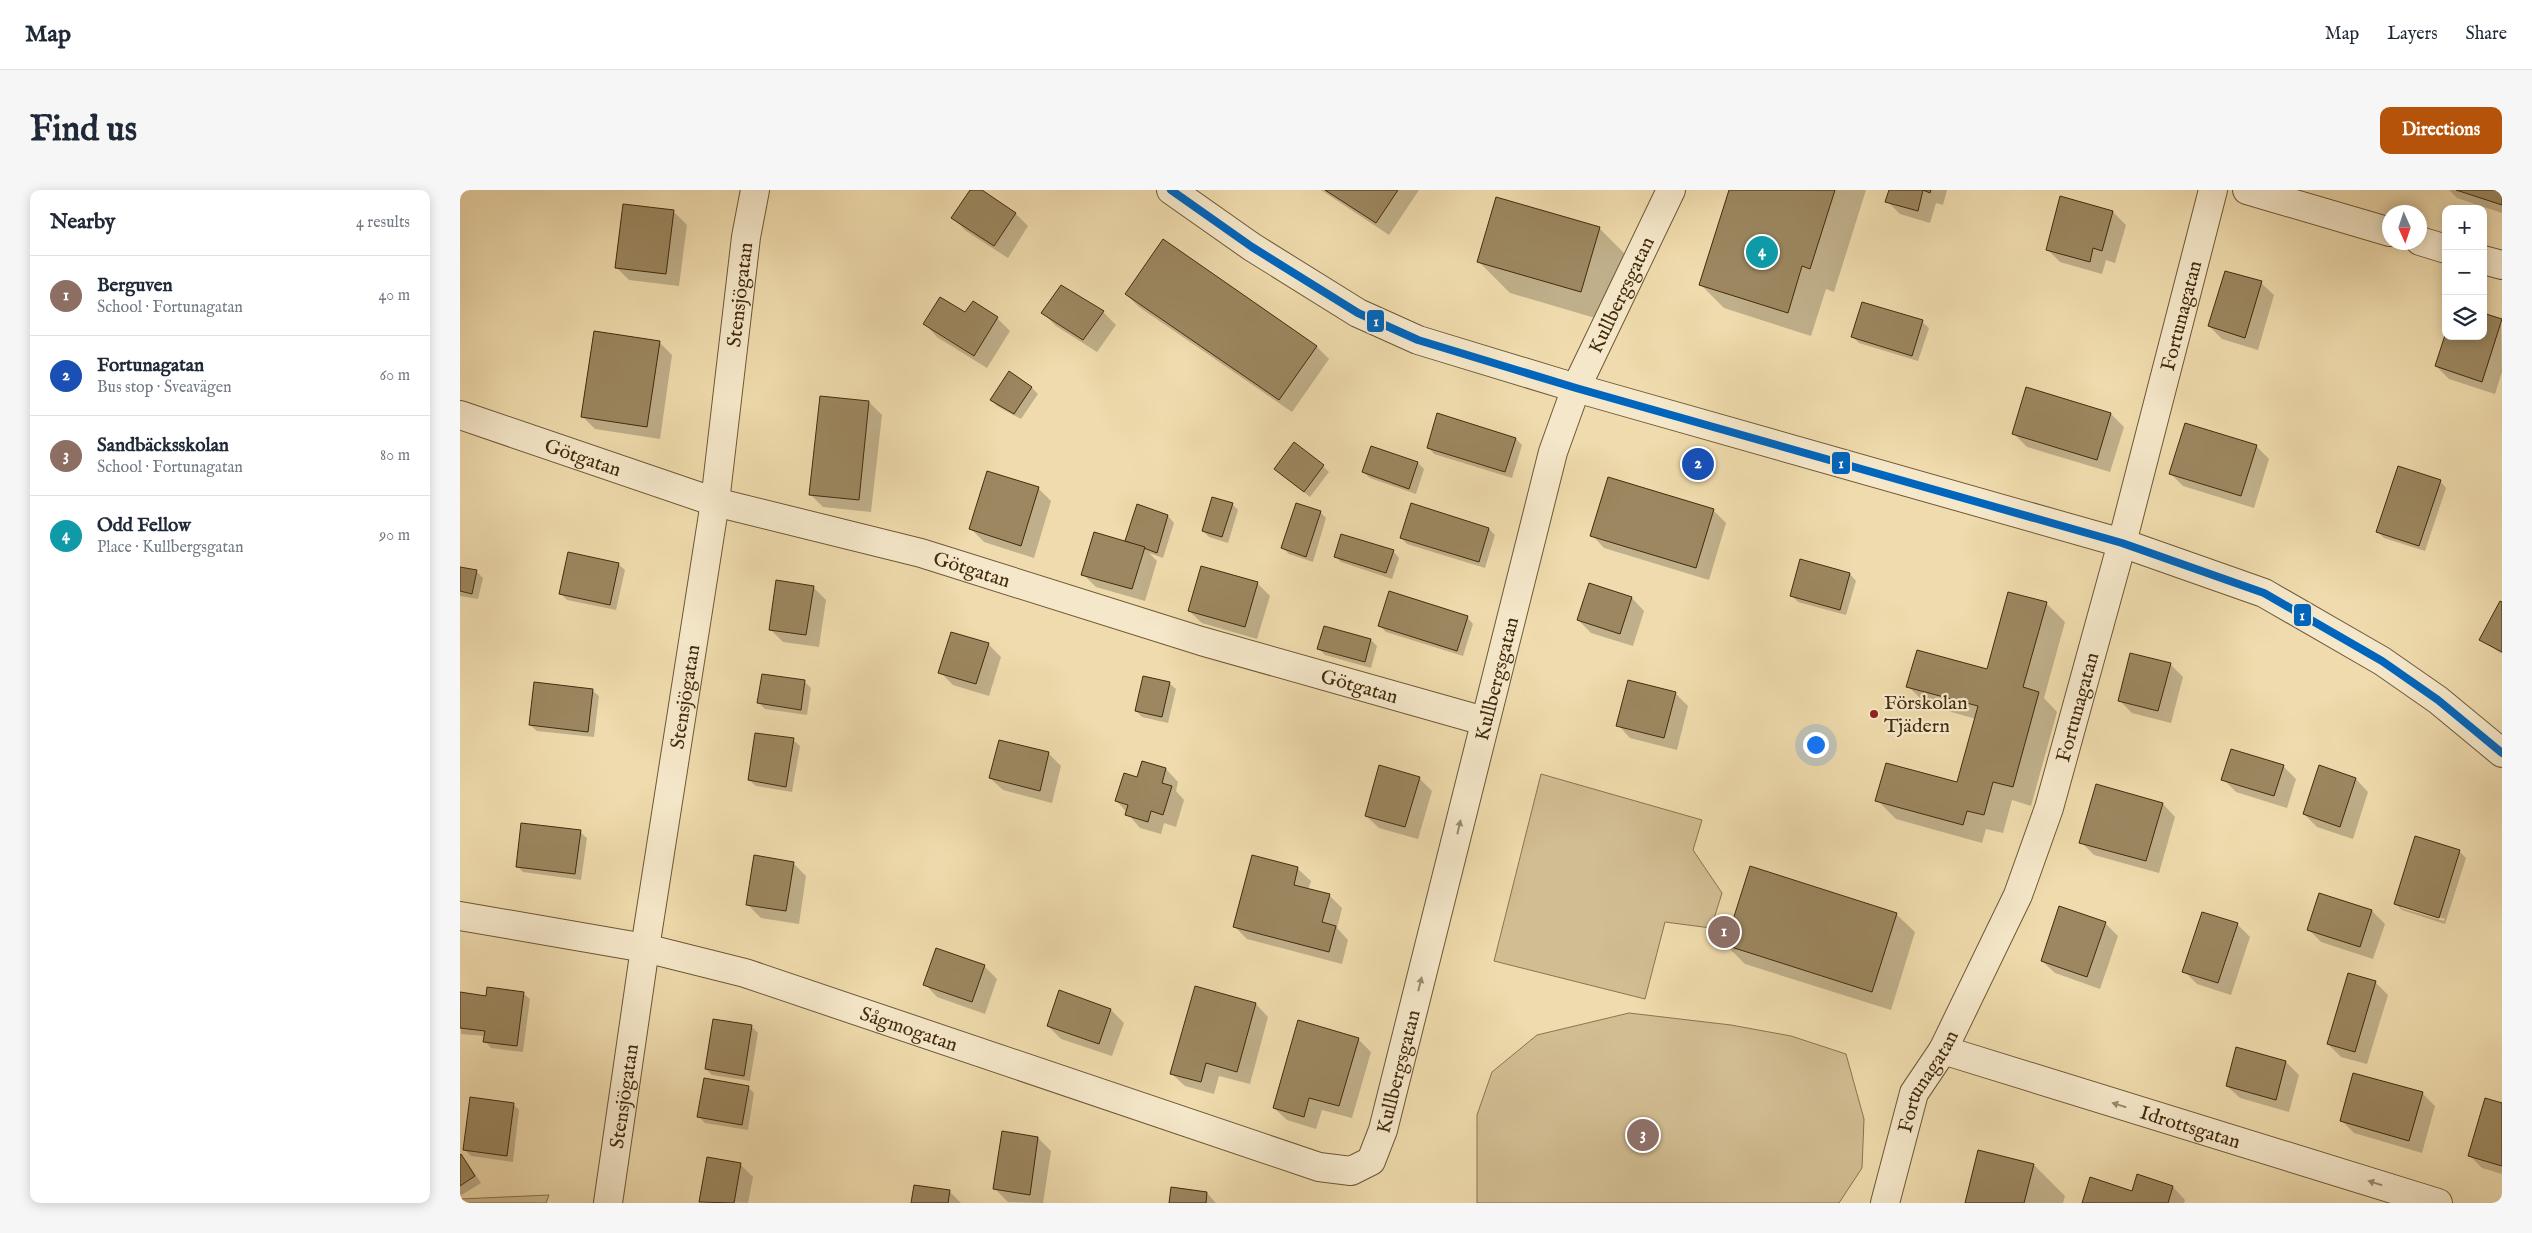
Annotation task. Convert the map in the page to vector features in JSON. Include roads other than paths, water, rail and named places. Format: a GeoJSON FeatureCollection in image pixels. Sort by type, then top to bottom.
{"type":"FeatureCollection","features":[{"type":"Feature","properties":{"kind":"street","name":"Stensjögatan"},"geometry":{"type":"LineString","coordinates":[[608,1203],[645,948],[715,502],[746,237],[755,190]]}},
{"type":"Feature","properties":{"kind":"street"},"geometry":{"type":"LineString","coordinates":[[1172,190],[1252,247],[1358,313],[1418,340],[1576,388],[2122,543],[2264,593],[2382,661],[2438,700],[2502,752]]}},
{"type":"Feature","properties":{"kind":"street","name":"Kullbergsgatan"},"geometry":{"type":"LineString","coordinates":[[1351,1171],[1371,1161],[1383,1130],[1449,869],[1484,721],[1553,452],[1576,388],[1672,190]]}},
{"type":"Feature","properties":{"kind":"street","name":"Fortunagatan"},"geometry":{"type":"LineString","coordinates":[[1885,1203],[1914,1092],[1943,1050],[2018,895],[2049,808],[2122,543],[2213,190]]}},
{"type":"Feature","properties":{"kind":"street"},"geometry":{"type":"LineString","coordinates":[[2247,190],[2382,230]]}},
{"type":"Feature","properties":{"kind":"street"},"geometry":{"type":"LineString","coordinates":[[2427,243],[2442,248]]}},
{"type":"Feature","properties":{"kind":"street"},"geometry":{"type":"LineString","coordinates":[[2487,261],[2502,265]]}},
{"type":"Feature","properties":{"kind":"street","name":"Götgatan"},"geometry":{"type":"LineString","coordinates":[[460,415],[715,502],[920,553],[1201,641],[1484,721]]}},
{"type":"Feature","properties":{"kind":"street","name":"Sågmogatan"},"geometry":{"type":"LineString","coordinates":[[460,916],[645,948],[746,974],[1319,1167],[1351,1171]]}},
{"type":"Feature","properties":{"kind":"street","name":"Idrottsgatan"},"geometry":{"type":"LineString","coordinates":[[1943,1050],[2438,1203]]}},
{"type":"Feature","properties":{"kind":"place","name":"Odd Fellow"},"geometry":{"type":"Point","coordinates":[1762,252]}},
{"type":"Feature","properties":{"kind":"place","name":"Fortunagatan"},"geometry":{"type":"Point","coordinates":[1698,464]}},
{"type":"Feature","properties":{"kind":"place","name":"Förskolan Tjädern"},"geometry":{"type":"Point","coordinates":[1874,714]}},
{"type":"Feature","properties":{"kind":"place","name":"Berguven"},"geometry":{"type":"Point","coordinates":[1724,932]}},
{"type":"Feature","properties":{"kind":"place","name":"Sandbäcksskolan"},"geometry":{"type":"Point","coordinates":[1643,1135]}}]}
